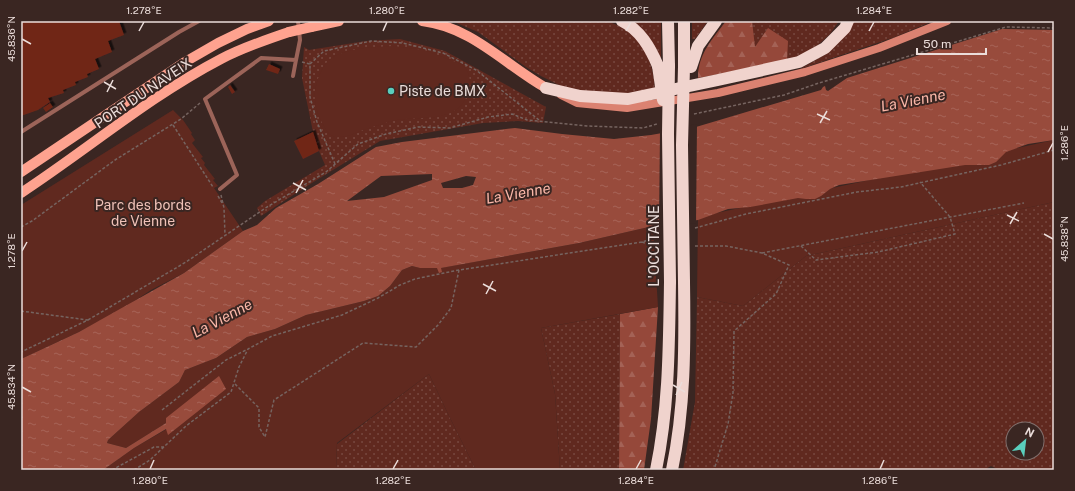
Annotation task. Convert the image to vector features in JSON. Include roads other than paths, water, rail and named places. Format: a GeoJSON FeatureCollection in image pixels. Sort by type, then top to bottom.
{"type":"FeatureCollection","features":[{"type":"Feature","properties":{"kind":"highway"},"geometry":{"type":"LineString","coordinates":[[622,21],[637,31],[664,66]]}},
{"type":"Feature","properties":{"kind":"highway"},"geometry":{"type":"LineString","coordinates":[[664,66],[668,21]]}},
{"type":"Feature","properties":{"kind":"highway"},"geometry":{"type":"LineString","coordinates":[[684,21],[688,67]]}},
{"type":"Feature","properties":{"kind":"highway"},"geometry":{"type":"LineString","coordinates":[[688,67],[698,46],[716,21]]}},
{"type":"Feature","properties":{"kind":"highway"},"geometry":{"type":"LineString","coordinates":[[546,88],[580,96],[628,99],[725,79],[799,62],[825,48],[845,28],[848,21]]}},
{"type":"Feature","properties":{"kind":"highway","name":"L'OCCITANE"},"geometry":{"type":"LineString","coordinates":[[656,470],[662,433],[668,374],[670,282],[668,134],[664,66]]}},
{"type":"Feature","properties":{"kind":"highway","name":"L'OCCITANE"},"geometry":{"type":"LineString","coordinates":[[672,470],[681,412],[683,377],[684,282],[682,145],[688,67]]}},
{"type":"Feature","properties":{"kind":"main road","name":"PORT DU NAVEIX"},"geometry":{"type":"LineString","coordinates":[[21,172],[185,62],[218,43],[247,29],[269,21]]}},
{"type":"Feature","properties":{"kind":"main road","name":"PORT DU NAVEIX"},"geometry":{"type":"LineString","coordinates":[[21,193],[183,80],[221,59],[263,41],[289,32],[339,21]]}},
{"type":"Feature","properties":{"kind":"main road"},"geometry":{"type":"LineString","coordinates":[[422,21],[451,27],[465,34],[517,70],[546,88],[577,104],[627,108],[718,93],[805,72],[879,48],[947,21]]}},
{"type":"Feature","properties":{"kind":"lane"},"geometry":{"type":"LineString","coordinates":[[21,132],[179,32],[199,21]]}},
{"type":"Feature","properties":{"kind":"lane"},"geometry":{"type":"LineString","coordinates":[[293,76],[300,40],[298,21]]}},
{"type":"Feature","properties":{"kind":"lane"},"geometry":{"type":"LineString","coordinates":[[220,189],[237,175],[205,99],[261,58],[296,60]]}},
{"type":"Feature","properties":{"kind":"water","name":"La Vienne"},"geometry":{"type":"Polygon","coordinates":[[[1002,29],[1054,30],[1054,140],[1028,144],[1006,152],[996,162],[989,165],[965,165],[839,185],[815,199],[798,198],[750,207],[728,209],[698,220],[653,226],[579,243],[441,268],[442,272],[439,273],[437,268],[420,268],[412,266],[402,270],[390,286],[378,296],[364,301],[306,315],[275,329],[247,337],[216,358],[185,370],[179,382],[139,412],[108,440],[107,443],[126,448],[166,423],[166,418],[219,376],[226,389],[168,435],[166,429],[134,448],[103,470],[21,470],[21,359],[79,332],[184,273],[243,231],[257,225],[276,208],[318,184],[376,147],[402,142],[515,128],[614,139],[651,135],[696,127],[821,90],[825,86],[826,90],[828,91],[847,78],[1002,29]],[[432,174],[381,176],[347,201],[384,197],[432,180],[432,174]],[[466,176],[441,183],[443,188],[462,188],[473,185],[476,177],[466,176]]]}},
{"type":"Feature","properties":{"kind":"place","name":"Piste de BMX"},"geometry":{"type":"Point","coordinates":[391,91]}},
{"type":"Feature","properties":{"kind":"park label","name":"Parc des bords de Vienne"},"geometry":{"type":"Point","coordinates":[143,214]}}]}
